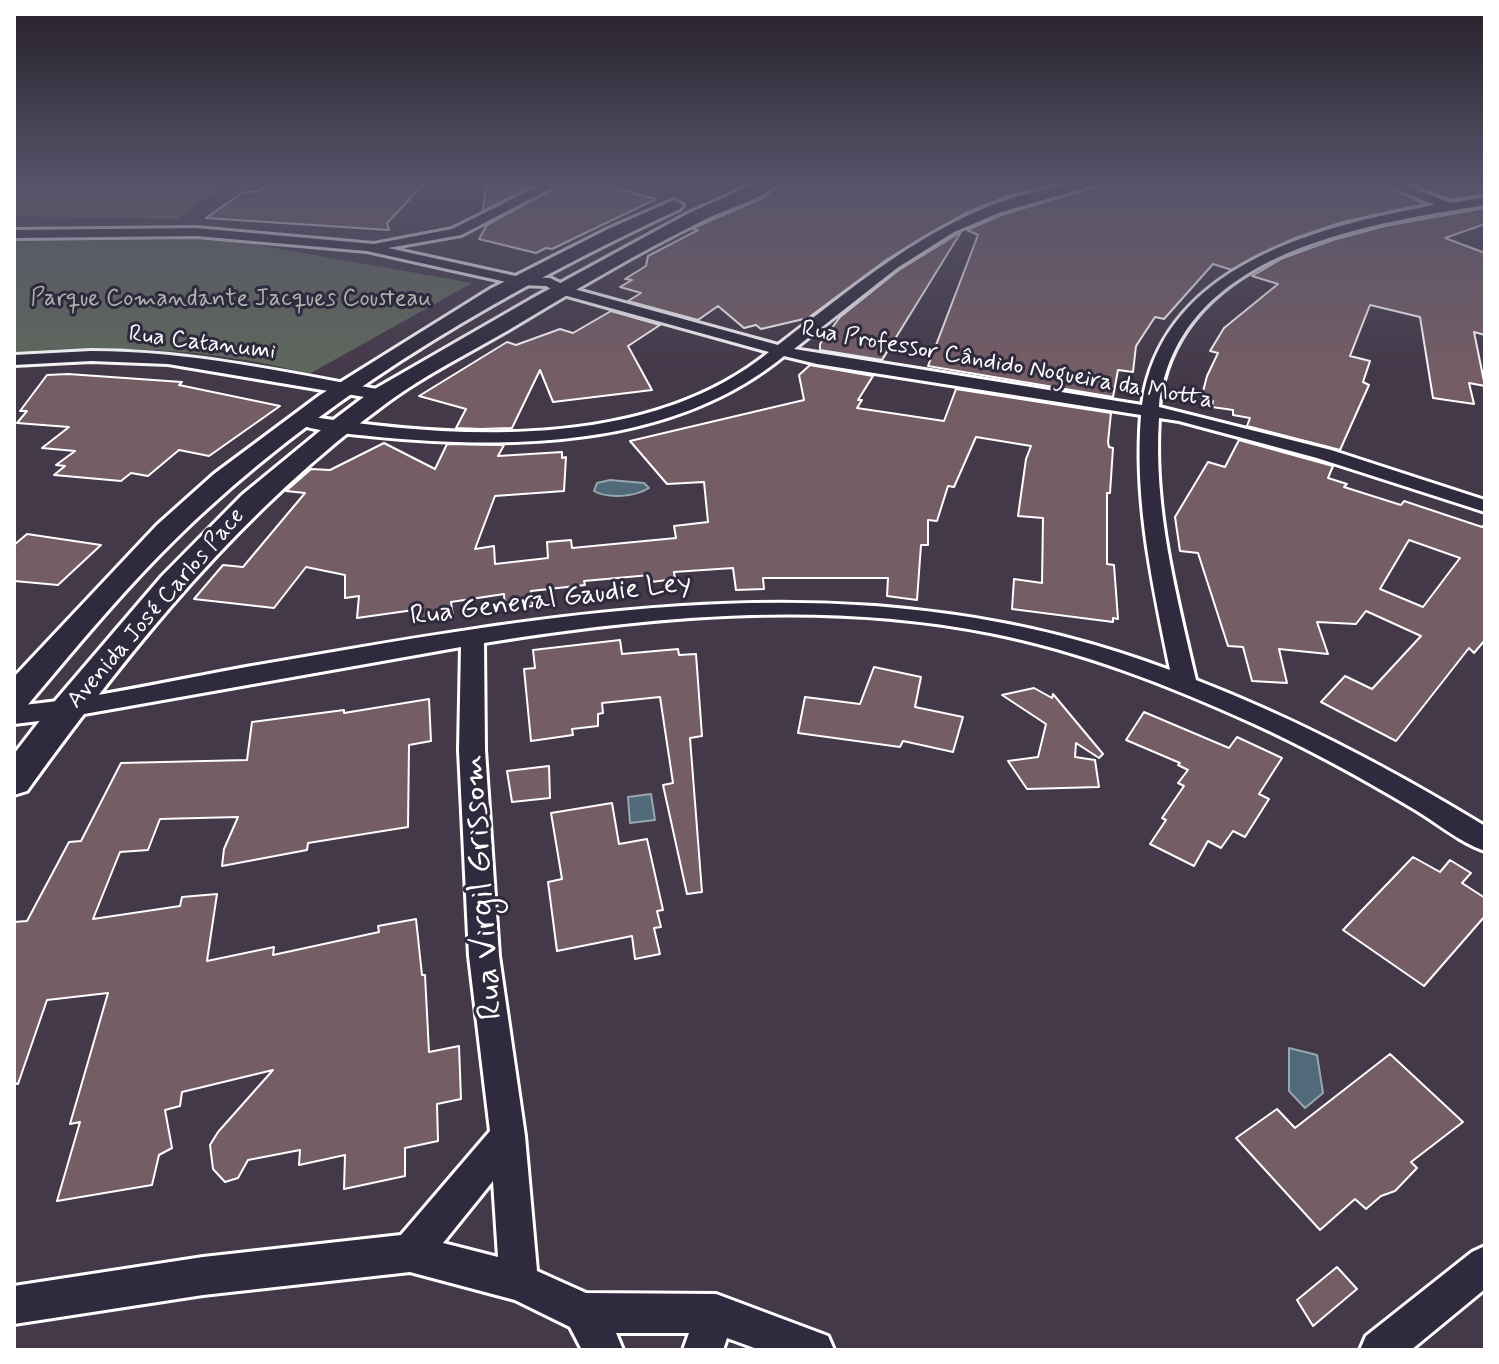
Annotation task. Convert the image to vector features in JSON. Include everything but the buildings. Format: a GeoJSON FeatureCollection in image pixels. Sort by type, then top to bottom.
{"type":"FeatureCollection","features":[{"type":"Feature","properties":{"kind":"main road"},"geometry":{"type":"LineString","coordinates":[[14,699],[99,599],[223,481],[342,388],[520,281],[587,248]]}},
{"type":"Feature","properties":{"kind":"main road","name":"Avenida José Carlos Pace"},"geometry":{"type":"LineString","coordinates":[[14,781],[67,710],[173,583],[252,501],[382,395],[641,248]]}},
{"type":"Feature","properties":{"kind":"street","name":"Rua Professor Cândido Nogueira da Motta"},"geometry":{"type":"LineString","coordinates":[[370,248],[520,281],[524,288],[537,292],[565,291],[817,359],[1151,410],[1324,454],[1485,506]]}},
{"type":"Feature","properties":{"kind":"street"},"geometry":{"type":"LineString","coordinates":[[450,264],[453,248]]}},
{"type":"Feature","properties":{"kind":"street"},"geometry":{"type":"LineString","coordinates":[[301,420],[415,435],[551,434],[614,427],[667,414],[740,382],[916,248]]}},
{"type":"Feature","properties":{"kind":"street"},"geometry":{"type":"LineString","coordinates":[[1185,686],[1150,506],[1151,410],[1160,360],[1203,299],[1226,280],[1290,248]]}},
{"type":"Feature","properties":{"kind":"street","name":"Rua Catanumi"},"geometry":{"type":"LineString","coordinates":[[14,360],[70,356],[139,357],[382,395]]}},
{"type":"Feature","properties":{"kind":"street","name":"Rua General Gaudie Ley"},"geometry":{"type":"LineString","coordinates":[[14,715],[67,710],[263,672],[623,616],[767,608],[921,615],[1023,634],[1098,654],[1185,686],[1259,716],[1338,755],[1392,783],[1485,840]]}},
{"type":"Feature","properties":{"kind":"street","name":"Rua Virgil Grissom"},"geometry":{"type":"LineString","coordinates":[[473,637],[472,750],[484,956],[508,1136],[519,1282]]}},
{"type":"Feature","properties":{"kind":"street"},"geometry":{"type":"LineString","coordinates":[[410,1253],[508,1136]]}},
{"type":"Feature","properties":{"kind":"street"},"geometry":{"type":"LineString","coordinates":[[14,1305],[203,1276],[410,1253],[519,1282],[584,1313],[814,1350]]}},
{"type":"Feature","properties":{"kind":"street"},"geometry":{"type":"LineString","coordinates":[[1380,1350],[1485,1265]]}},
{"type":"Feature","properties":{"kind":"street"},"geometry":{"type":"LineString","coordinates":[[584,1313],[603,1350]]}},
{"type":"Feature","properties":{"kind":"green space","name":"Parque Comandante Jacques Cousteau"},"geometry":{"type":"Polygon","coordinates":[[[14,248],[273,248],[472,283],[309,374],[236,359],[163,351],[88,349],[14,352],[14,248]]]}},
{"type":"Feature","properties":{"kind":"water"},"geometry":{"type":"Polygon","coordinates":[[[610,480],[644,483],[649,488],[622,496],[594,491],[597,483],[610,480]]]}},
{"type":"Feature","properties":{"kind":"water"},"geometry":{"type":"Polygon","coordinates":[[[651,794],[655,820],[630,823],[628,797],[651,794]]]}},
{"type":"Feature","properties":{"kind":"water"},"geometry":{"type":"Polygon","coordinates":[[[1289,1048],[1317,1055],[1323,1093],[1305,1108],[1289,1091],[1289,1048]]]}}]}
